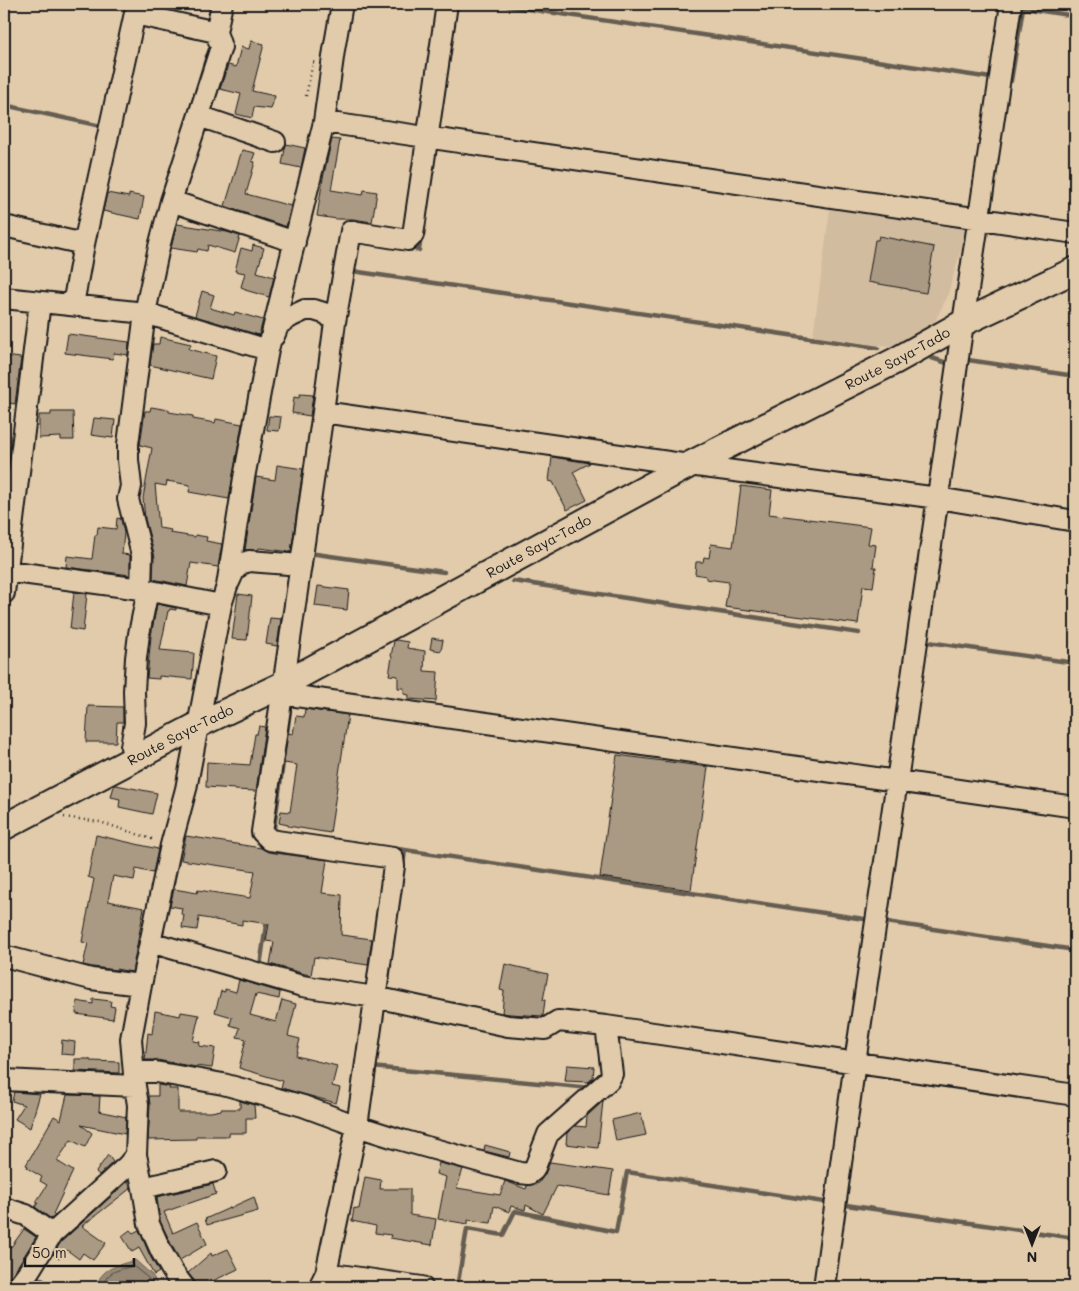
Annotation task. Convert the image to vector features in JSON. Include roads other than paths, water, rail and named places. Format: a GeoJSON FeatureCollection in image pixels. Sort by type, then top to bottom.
{"type":"FeatureCollection","features":[{"type":"Feature","properties":{"kind":"main road","name":"Route Saya-Tado"},"geometry":{"type":"LineString","coordinates":[[4,827],[198,725],[283,689],[688,465],[895,361],[963,323],[1075,270]]}},
{"type":"Feature","properties":{"kind":"street"},"geometry":{"type":"LineString","coordinates":[[135,758],[131,747],[135,723],[136,658],[144,590],[142,555],[128,499],[131,486],[128,444],[145,313],[171,201],[221,47],[216,32],[222,4]]}},
{"type":"Feature","properties":{"kind":"street"},"geometry":{"type":"LineString","coordinates":[[227,586],[244,478],[268,350],[324,122],[342,4]]}},
{"type":"Feature","properties":{"kind":"street"},"geometry":{"type":"LineString","coordinates":[[422,1287],[322,1280],[357,1126],[394,866],[393,858],[270,840],[262,832],[335,322],[351,231],[408,240],[413,235],[447,4]]}},
{"type":"Feature","properties":{"kind":"street"},"geometry":{"type":"LineString","coordinates":[[824,1287],[978,218],[1011,4]]}},
{"type":"Feature","properties":{"kind":"street"},"geometry":{"type":"LineString","coordinates":[[73,305],[84,244],[136,9],[216,32]]}},
{"type":"Feature","properties":{"kind":"street"},"geometry":{"type":"LineString","coordinates":[[199,116],[275,142]]}},
{"type":"Feature","properties":{"kind":"street"},"geometry":{"type":"LineString","coordinates":[[324,122],[1075,233]]}},
{"type":"Feature","properties":{"kind":"street"},"geometry":{"type":"LineString","coordinates":[[171,201],[295,242]]}},
{"type":"Feature","properties":{"kind":"street"},"geometry":{"type":"LineString","coordinates":[[4,226],[84,244]]}},
{"type":"Feature","properties":{"kind":"street"},"geometry":{"type":"LineString","coordinates":[[4,298],[145,313],[268,350]]}},
{"type":"Feature","properties":{"kind":"street"},"geometry":{"type":"LineString","coordinates":[[4,593],[40,302]]}},
{"type":"Feature","properties":{"kind":"street"},"geometry":{"type":"LineString","coordinates":[[268,350],[279,324],[305,310],[314,310],[326,314],[335,322]]}},
{"type":"Feature","properties":{"kind":"street"},"geometry":{"type":"LineString","coordinates":[[323,412],[688,465],[938,498],[1075,520]]}},
{"type":"Feature","properties":{"kind":"street"},"geometry":{"type":"LineString","coordinates":[[184,1287],[161,1251],[149,1224],[136,1155],[138,1105],[131,1039],[171,845],[186,789],[221,605],[227,586],[234,571],[241,564],[250,561],[301,565]]}},
{"type":"Feature","properties":{"kind":"street"},"geometry":{"type":"LineString","coordinates":[[7,571],[144,590],[221,605]]}},
{"type":"Feature","properties":{"kind":"street"},"geometry":{"type":"LineString","coordinates":[[283,689],[1075,807]]}},
{"type":"Feature","properties":{"kind":"street"},"geometry":{"type":"LineString","coordinates":[[150,942],[302,986],[375,997],[508,1026],[545,1029],[558,1021],[606,1026],[1075,1094]]}},
{"type":"Feature","properties":{"kind":"street"},"geometry":{"type":"LineString","coordinates":[[4,956],[91,979],[141,985]]}},
{"type":"Feature","properties":{"kind":"street"},"geometry":{"type":"LineString","coordinates":[[4,1080],[135,1079],[155,1072],[223,1084],[303,1106],[357,1126],[529,1174],[534,1170],[548,1134],[610,1080],[612,1074],[606,1026]]}},
{"type":"Feature","properties":{"kind":"street"},"geometry":{"type":"LineString","coordinates":[[17,1287],[52,1234],[136,1155]]}},
{"type":"Feature","properties":{"kind":"street"},"geometry":{"type":"LineString","coordinates":[[143,1188],[216,1171]]}},
{"type":"Feature","properties":{"kind":"street"},"geometry":{"type":"LineString","coordinates":[[4,1208],[26,1215],[52,1234]]}},
{"type":"Feature","properties":{"kind":"water"},"geometry":{"type":"Polygon","coordinates":[[[135,1260],[152,1275],[159,1287],[97,1287],[102,1275],[106,1271],[135,1260]]]}},
{"type":"Feature","properties":{"kind":"waterway"},"geometry":{"type":"LineString","coordinates":[[494,4],[991,78]]}},
{"type":"Feature","properties":{"kind":"waterway"},"geometry":{"type":"LineString","coordinates":[[1011,81],[1023,8],[1075,16]]}},
{"type":"Feature","properties":{"kind":"waterway"},"geometry":{"type":"LineString","coordinates":[[192,106],[207,56],[211,49]]}},
{"type":"Feature","properties":{"kind":"waterway"},"geometry":{"type":"LineString","coordinates":[[4,105],[101,126]]}},
{"type":"Feature","properties":{"kind":"waterway"},"geometry":{"type":"LineString","coordinates":[[407,247],[419,250],[421,237]]}},
{"type":"Feature","properties":{"kind":"waterway"},"geometry":{"type":"LineString","coordinates":[[352,271],[878,348]]}},
{"type":"Feature","properties":{"kind":"waterway"},"geometry":{"type":"LineString","coordinates":[[932,358],[947,363]]}},
{"type":"Feature","properties":{"kind":"waterway"},"geometry":{"type":"LineString","coordinates":[[968,360],[1075,376]]}},
{"type":"Feature","properties":{"kind":"waterway"},"geometry":{"type":"LineString","coordinates":[[309,553],[444,572]]}},
{"type":"Feature","properties":{"kind":"waterway"},"geometry":{"type":"LineString","coordinates":[[513,581],[859,633]]}},
{"type":"Feature","properties":{"kind":"waterway"},"geometry":{"type":"LineString","coordinates":[[928,642],[1075,663]]}},
{"type":"Feature","properties":{"kind":"waterway"},"geometry":{"type":"LineString","coordinates":[[282,834],[274,829],[290,711]]}},
{"type":"Feature","properties":{"kind":"waterway"},"geometry":{"type":"LineString","coordinates":[[391,848],[405,850],[403,866]]}},
{"type":"Feature","properties":{"kind":"waterway"},"geometry":{"type":"LineString","coordinates":[[405,850],[864,919]]}},
{"type":"Feature","properties":{"kind":"waterway"},"geometry":{"type":"LineString","coordinates":[[260,966],[267,918]]}},
{"type":"Feature","properties":{"kind":"waterway"},"geometry":{"type":"LineString","coordinates":[[886,922],[1075,950]]}},
{"type":"Feature","properties":{"kind":"waterway"},"geometry":{"type":"LineString","coordinates":[[386,994],[390,965]]}},
{"type":"Feature","properties":{"kind":"waterway"},"geometry":{"type":"LineString","coordinates":[[371,1067],[591,1088]]}},
{"type":"Feature","properties":{"kind":"waterway"},"geometry":{"type":"LineString","coordinates":[[458,1282],[467,1229],[503,1235],[515,1211],[616,1232],[627,1172],[824,1202]]}},
{"type":"Feature","properties":{"kind":"waterway"},"geometry":{"type":"LineString","coordinates":[[846,1205],[1075,1238]]}}]}
